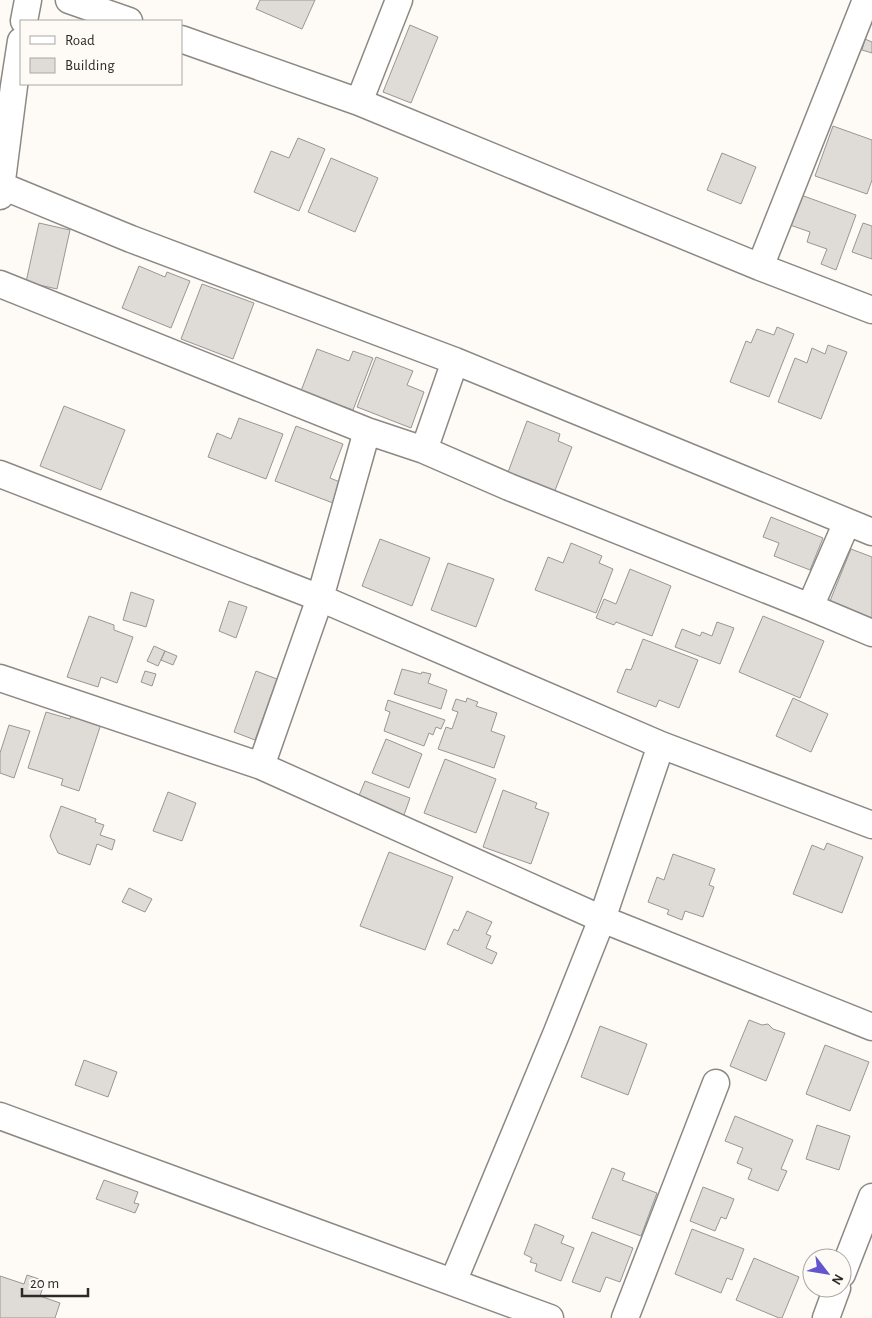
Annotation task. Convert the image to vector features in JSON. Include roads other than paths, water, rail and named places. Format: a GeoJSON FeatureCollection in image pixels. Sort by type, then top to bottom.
{"type":"FeatureCollection","features":[{"type":"Feature","properties":{"kind":"street"},"geometry":{"type":"LineString","coordinates":[[24,20],[28,0]]}},
{"type":"Feature","properties":{"kind":"street"},"geometry":{"type":"LineString","coordinates":[[69,0],[127,20]]}},
{"type":"Feature","properties":{"kind":"street"},"geometry":{"type":"LineString","coordinates":[[359,102],[399,0]]}},
{"type":"Feature","properties":{"kind":"street"},"geometry":{"type":"LineString","coordinates":[[760,266],[866,0]]}},
{"type":"Feature","properties":{"kind":"street"},"geometry":{"type":"LineString","coordinates":[[182,40],[359,102],[872,310]]}},
{"type":"Feature","properties":{"kind":"street"},"geometry":{"type":"LineString","coordinates":[[20,44],[7,85],[1,191],[455,361],[872,532]]}},
{"type":"Feature","properties":{"kind":"street"},"geometry":{"type":"LineString","coordinates":[[0,284],[367,430],[424,450],[509,487],[872,633]]}},
{"type":"Feature","properties":{"kind":"street"},"geometry":{"type":"LineString","coordinates":[[424,450],[455,361]]}},
{"type":"Feature","properties":{"kind":"street"},"geometry":{"type":"LineString","coordinates":[[262,766],[320,598],[367,430]]}},
{"type":"Feature","properties":{"kind":"street"},"geometry":{"type":"LineString","coordinates":[[0,474],[320,598],[661,745],[872,825]]}},
{"type":"Feature","properties":{"kind":"street"},"geometry":{"type":"LineString","coordinates":[[810,607],[847,522]]}},
{"type":"Feature","properties":{"kind":"street"},"geometry":{"type":"LineString","coordinates":[[0,678],[262,766],[602,920],[872,1027]]}},
{"type":"Feature","properties":{"kind":"street"},"geometry":{"type":"LineString","coordinates":[[453,1282],[602,920],[661,745]]}},
{"type":"Feature","properties":{"kind":"street"},"geometry":{"type":"LineString","coordinates":[[625,1318],[716,1083]]}},
{"type":"Feature","properties":{"kind":"street"},"geometry":{"type":"LineString","coordinates":[[0,1116],[550,1318]]}},
{"type":"Feature","properties":{"kind":"street"},"geometry":{"type":"LineString","coordinates":[[852,1248],[872,1197]]}},
{"type":"Feature","properties":{"kind":"street"},"geometry":{"type":"LineString","coordinates":[[826,1318],[833,1298]]}}]}
